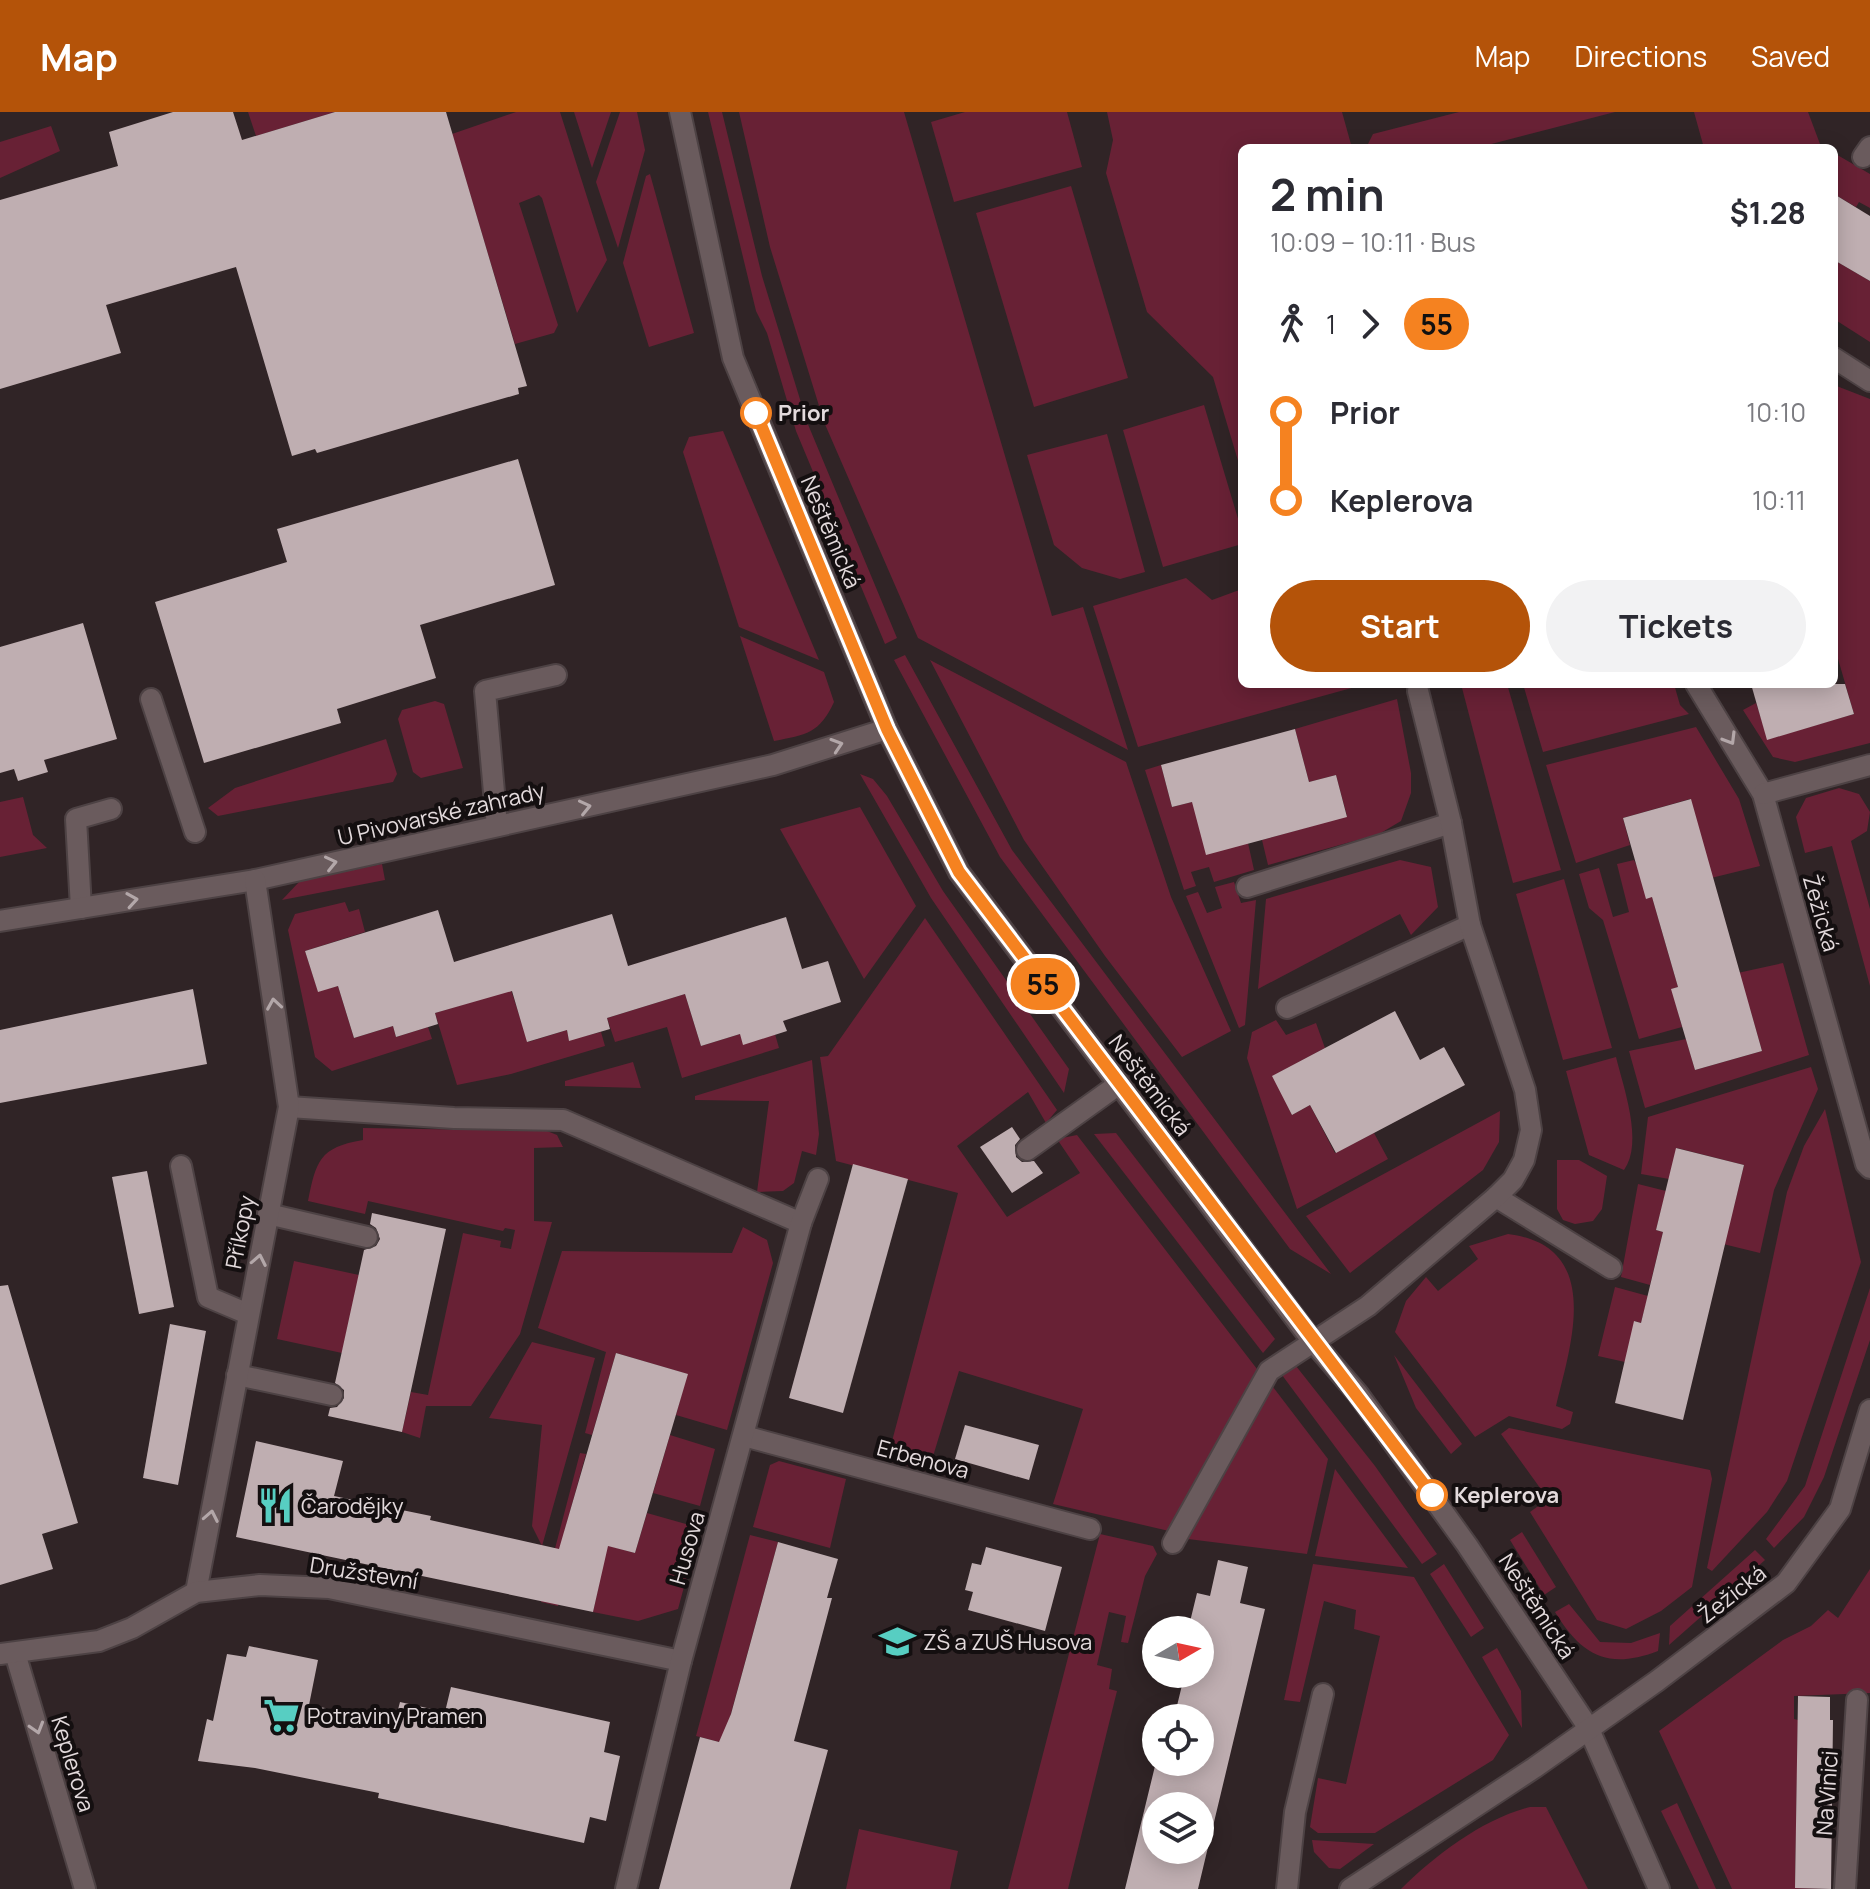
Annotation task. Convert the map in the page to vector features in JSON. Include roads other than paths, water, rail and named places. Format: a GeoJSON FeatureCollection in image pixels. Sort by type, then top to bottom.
{"type":"FeatureCollection","features":[{"type":"Feature","properties":{"kind":"street","name":"Neštěmická"},"geometry":{"type":"LineString","coordinates":[[680,112],[733,358],[887,729],[959,872],[1314,1343],[1358,1394],[1467,1545],[1588,1727],[1659,1889]]}},
{"type":"Feature","properties":{"kind":"street"},"geometry":{"type":"LineString","coordinates":[[1838,361],[1870,381]]}},
{"type":"Feature","properties":{"kind":"street"},"geometry":{"type":"LineString","coordinates":[[497,826],[485,691],[556,675]]}},
{"type":"Feature","properties":{"kind":"street","name":"Žežická"},"geometry":{"type":"LineString","coordinates":[[1698,688],[1763,794],[1870,1168]]}},
{"type":"Feature","properties":{"kind":"street"},"geometry":{"type":"LineString","coordinates":[[1173,1543],[1269,1371],[1368,1306],[1496,1197],[1513,1180],[1524,1160],[1531,1130],[1525,1090],[1470,925],[1451,823],[1418,691]]}},
{"type":"Feature","properties":{"kind":"street"},"geometry":{"type":"LineString","coordinates":[[151,699],[195,832]]}},
{"type":"Feature","properties":{"kind":"street","name":"U Pivovarské zahrady"},"geometry":{"type":"LineString","coordinates":[[0,921],[255,880],[773,765],[887,729]]}},
{"type":"Feature","properties":{"kind":"street"},"geometry":{"type":"LineString","coordinates":[[1763,794],[1870,765]]}},
{"type":"Feature","properties":{"kind":"street"},"geometry":{"type":"LineString","coordinates":[[81,908],[76,819],[111,809]]}},
{"type":"Feature","properties":{"kind":"street"},"geometry":{"type":"LineString","coordinates":[[1247,887],[1451,823]]}},
{"type":"Feature","properties":{"kind":"street","name":"Příkopy"},"geometry":{"type":"LineString","coordinates":[[196,1592],[289,1107],[255,880]]}},
{"type":"Feature","properties":{"kind":"street"},"geometry":{"type":"LineString","coordinates":[[1287,1008],[1470,925]]}},
{"type":"Feature","properties":{"kind":"street"},"geometry":{"type":"LineString","coordinates":[[1027,1150],[1119,1084]]}},
{"type":"Feature","properties":{"kind":"street"},"geometry":{"type":"LineString","coordinates":[[289,1107],[454,1118],[563,1120],[801,1223]]}},
{"type":"Feature","properties":{"kind":"street"},"geometry":{"type":"LineString","coordinates":[[181,1166],[208,1297],[248,1314]]}},
{"type":"Feature","properties":{"kind":"street","name":"Husova"},"geometry":{"type":"LineString","coordinates":[[626,1889],[681,1661],[801,1223],[818,1179]]}},
{"type":"Feature","properties":{"kind":"street"},"geometry":{"type":"LineString","coordinates":[[1496,1197],[1611,1268]]}},
{"type":"Feature","properties":{"kind":"street"},"geometry":{"type":"LineString","coordinates":[[268,1214],[367,1237]]}},
{"type":"Feature","properties":{"kind":"street"},"geometry":{"type":"LineString","coordinates":[[237,1375],[332,1395]]}},
{"type":"Feature","properties":{"kind":"street","name":"Žežická"},"geometry":{"type":"LineString","coordinates":[[1588,1727],[1657,1681],[1786,1583],[1840,1509],[1870,1410]]}},
{"type":"Feature","properties":{"kind":"street","name":"Erbenova"},"geometry":{"type":"LineString","coordinates":[[744,1436],[1090,1529]]}},
{"type":"Feature","properties":{"kind":"street","name":"Družstevní"},"geometry":{"type":"LineString","coordinates":[[8,1654],[99,1641],[132,1628],[196,1592],[260,1585],[329,1588],[681,1661]]}},
{"type":"Feature","properties":{"kind":"street","name":"Keplerova"},"geometry":{"type":"LineString","coordinates":[[8,1654],[85,1889]]}},
{"type":"Feature","properties":{"kind":"street"},"geometry":{"type":"LineString","coordinates":[[1287,1889],[1295,1812],[1323,1694]]}},
{"type":"Feature","properties":{"kind":"street","name":"Na Vinici"},"geometry":{"type":"LineString","coordinates":[[1845,1889],[1857,1700]]}},
{"type":"Feature","properties":{"kind":"street"},"geometry":{"type":"LineString","coordinates":[[1350,1889],[1521,1777],[1588,1727]]}},
{"type":"Feature","properties":{"kind":"place","name":"Prior"},"geometry":{"type":"Point","coordinates":[756,413]}},
{"type":"Feature","properties":{"kind":"place","name":"Keplerova"},"geometry":{"type":"Point","coordinates":[1432,1495]}},
{"type":"Feature","properties":{"kind":"place","name":"Čarodějky"},"geometry":{"type":"Point","coordinates":[275,1506]}},
{"type":"Feature","properties":{"kind":"place","name":"ZŠ a ZUŠ Husova"},"geometry":{"type":"Point","coordinates":[897,1642]}},
{"type":"Feature","properties":{"kind":"place","name":"Potraviny Pramen"},"geometry":{"type":"Point","coordinates":[281,1716]}}]}
